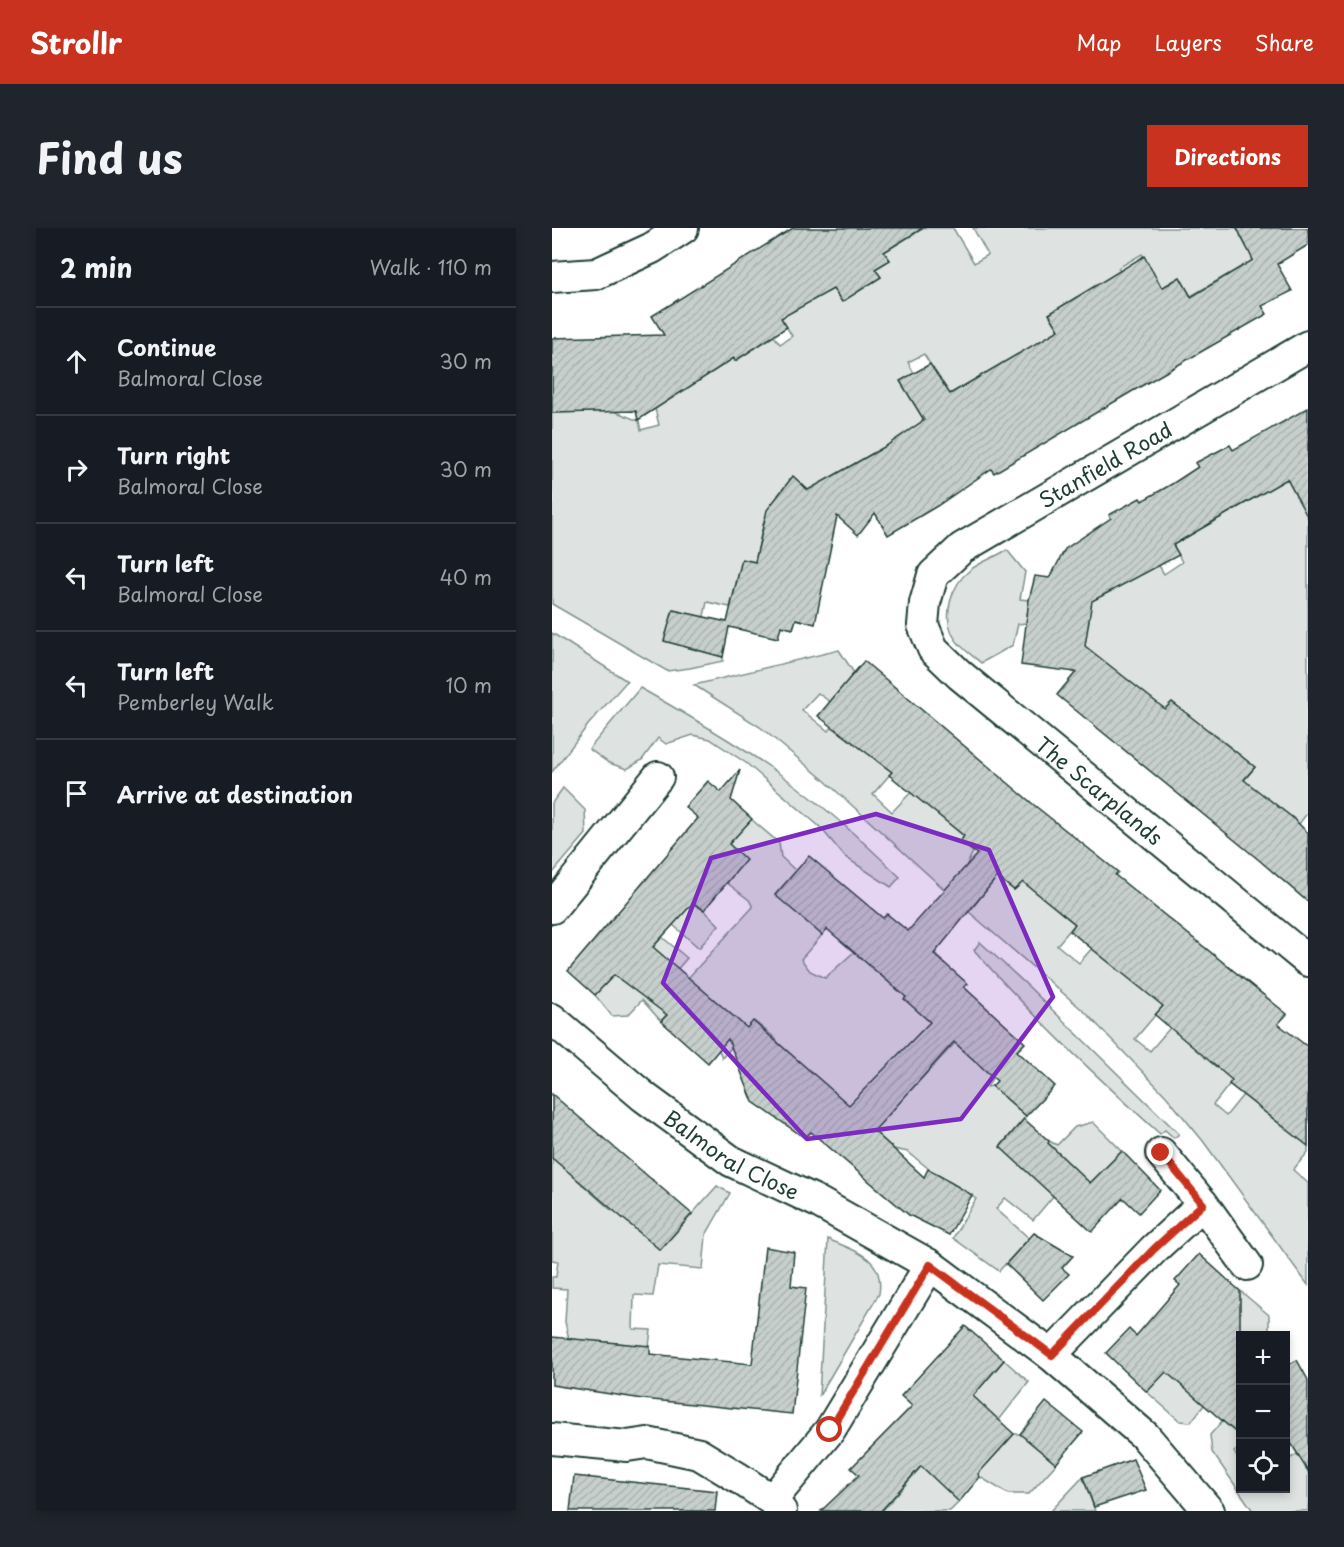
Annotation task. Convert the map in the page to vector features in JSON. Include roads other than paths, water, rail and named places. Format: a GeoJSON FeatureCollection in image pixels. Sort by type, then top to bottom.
{"type":"FeatureCollection","features":[{"type":"Feature","properties":{"kind":"street"},"geometry":{"type":"LineString","coordinates":[[552,277],[596,274],[652,248],[683,228]]}},
{"type":"Feature","properties":{"kind":"street","name":"Stanfield Road"},"geometry":{"type":"LineString","coordinates":[[925,603],[933,574],[962,548],[1308,346]]}},
{"type":"Feature","properties":{"kind":"street","name":"The Scarplands"},"geometry":{"type":"LineString","coordinates":[[925,603],[922,625],[933,649],[960,675],[1308,961]]}},
{"type":"Feature","properties":{"kind":"street"},"geometry":{"type":"LineString","coordinates":[[552,908],[658,777]]}},
{"type":"Feature","properties":{"kind":"street","name":"Balmoral Close"},"geometry":{"type":"LineString","coordinates":[[552,1019],[644,1097],[731,1161],[816,1201],[930,1265],[1052,1355],[1144,1436],[1209,1511]]}},
{"type":"Feature","properties":{"kind":"street"},"geometry":{"type":"LineString","coordinates":[[1161,1153],[1203,1204],[1247,1265]]}},
{"type":"Feature","properties":{"kind":"street"},"geometry":{"type":"LineString","coordinates":[[1052,1355],[1154,1249],[1203,1204]]}},
{"type":"Feature","properties":{"kind":"street"},"geometry":{"type":"LineString","coordinates":[[552,1439],[627,1446],[647,1443],[699,1454],[737,1477],[776,1506],[830,1430],[930,1265]]}}]}
